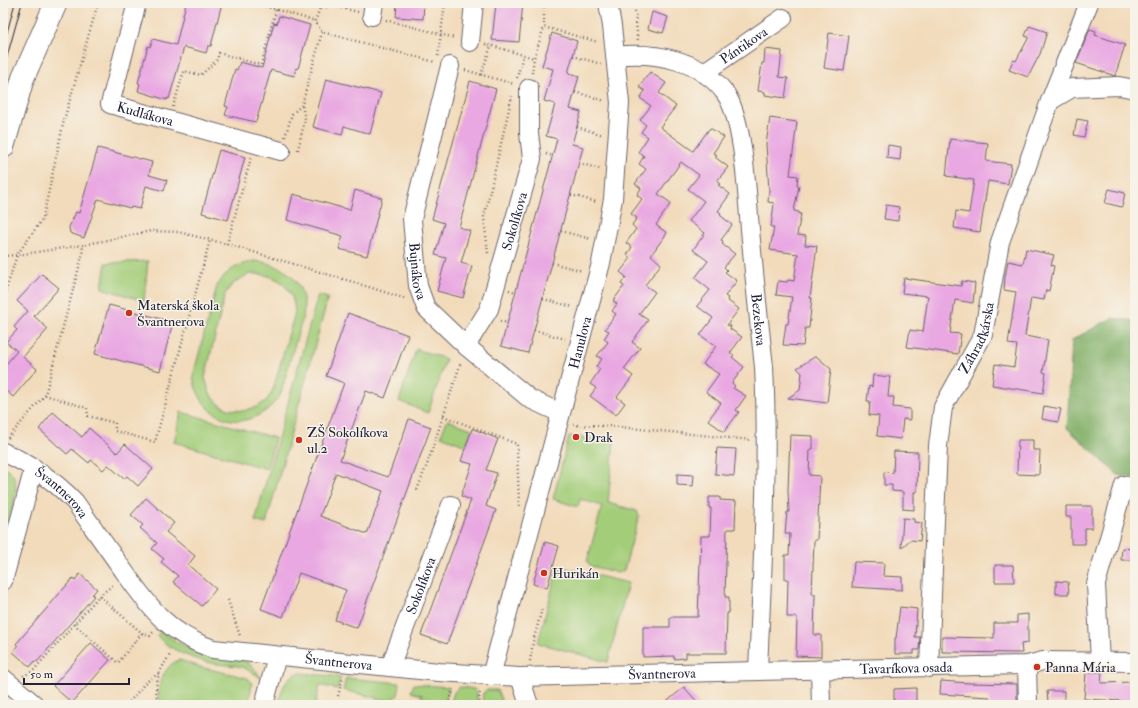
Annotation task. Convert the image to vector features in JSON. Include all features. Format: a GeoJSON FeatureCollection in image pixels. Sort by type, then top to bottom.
{"type":"FeatureCollection","features":[{"type":"Feature","properties":{"kind":"main road"},"geometry":{"type":"LineString","coordinates":[[3,147],[23,78],[39,3]]}},
{"type":"Feature","properties":{"kind":"main road"},"geometry":{"type":"LineString","coordinates":[[23,78],[56,3]]}},
{"type":"Feature","properties":{"kind":"street","name":"Kudlákova"},"geometry":{"type":"LineString","coordinates":[[136,3],[110,104],[288,154]]}},
{"type":"Feature","properties":{"kind":"street"},"geometry":{"type":"LineString","coordinates":[[470,42],[474,3]]}},
{"type":"Feature","properties":{"kind":"street","name":"Hanulova"},"geometry":{"type":"LineString","coordinates":[[491,676],[565,419],[601,263],[613,199],[620,104],[609,60],[612,26],[608,3]]}},
{"type":"Feature","properties":{"kind":"street","name":"Záhradkárska"},"geometry":{"type":"LineString","coordinates":[[929,668],[938,446],[943,407],[983,335],[1000,242],[1050,101],[1089,3]]}},
{"type":"Feature","properties":{"kind":"street","name":"Pántikova"},"geometry":{"type":"LineString","coordinates":[[703,73],[783,18]]}},
{"type":"Feature","properties":{"kind":"street","name":"Bezekova"},"geometry":{"type":"LineString","coordinates":[[609,60],[629,54],[665,58],[687,64],[703,73],[713,80],[728,97],[742,149],[764,367],[766,441],[758,670]]}},
{"type":"Feature","properties":{"kind":"street","name":"Bujnákova"},"geometry":{"type":"LineString","coordinates":[[450,66],[412,218],[418,286],[426,308],[464,352],[530,399],[565,419]]}},
{"type":"Feature","properties":{"kind":"street"},"geometry":{"type":"LineString","coordinates":[[1050,101],[1072,88],[1119,86],[1135,89]]}},
{"type":"Feature","properties":{"kind":"street","name":"Sokolíkova"},"geometry":{"type":"LineString","coordinates":[[464,352],[489,309],[532,159],[529,133],[529,88]]}},
{"type":"Feature","properties":{"kind":"street","name":"Švantnerova"},"geometry":{"type":"LineString","coordinates":[[4,446],[54,483],[75,502],[150,607],[168,625],[196,642],[213,649],[491,676],[525,672],[758,670]]}},
{"type":"Feature","properties":{"kind":"street"},"geometry":{"type":"LineString","coordinates":[[3,581],[34,468]]}},
{"type":"Feature","properties":{"kind":"street"},"geometry":{"type":"LineString","coordinates":[[1100,662],[1096,584],[1124,485]]}},
{"type":"Feature","properties":{"kind":"street","name":"Sokolíkova"},"geometry":{"type":"LineString","coordinates":[[390,667],[451,505]]}},
{"type":"Feature","properties":{"kind":"street"},"geometry":{"type":"LineString","coordinates":[[264,705],[277,656]]}},
{"type":"Feature","properties":{"kind":"street","name":"Tavaríkova osada"},"geometry":{"type":"LineString","coordinates":[[758,670],[1027,666],[1043,661],[1135,662]]}},
{"type":"Feature","properties":{"kind":"street"},"geometry":{"type":"LineString","coordinates":[[1027,666],[1028,705]]}},
{"type":"Feature","properties":{"kind":"street"},"geometry":{"type":"LineString","coordinates":[[820,669],[821,705]]}},
{"type":"Feature","properties":{"kind":"street"},"geometry":{"type":"LineString","coordinates":[[525,672],[529,705]]}},
{"type":"Feature","properties":{"kind":"street"},"geometry":{"type":"LineString","coordinates":[[11,677],[35,705]]}},
{"type":"Feature","properties":{"kind":"path"},"geometry":{"type":"LineString","coordinates":[[3,299],[17,255],[43,218],[64,120],[98,3]]}},
{"type":"Feature","properties":{"kind":"path"},"geometry":{"type":"LineString","coordinates":[[254,3],[315,21],[322,32],[437,62],[445,3]]}},
{"type":"Feature","properties":{"kind":"path"},"geometry":{"type":"LineString","coordinates":[[315,21],[320,8],[334,6],[373,10],[441,36],[491,46],[534,58],[544,27],[544,3]]}},
{"type":"Feature","properties":{"kind":"path"},"geometry":{"type":"LineString","coordinates":[[634,3],[640,55]]}},
{"type":"Feature","properties":{"kind":"path"},"geometry":{"type":"LineString","coordinates":[[172,109],[184,71],[201,75],[217,60],[219,53],[261,65],[276,10]]}},
{"type":"Feature","properties":{"kind":"path"},"geometry":{"type":"LineString","coordinates":[[544,27],[602,43]]}},
{"type":"Feature","properties":{"kind":"path"},"geometry":{"type":"LineString","coordinates":[[288,154],[305,119],[302,105],[322,32]]}},
{"type":"Feature","properties":{"kind":"path"},"geometry":{"type":"LineString","coordinates":[[482,75],[491,46]]}},
{"type":"Feature","properties":{"kind":"path"},"geometry":{"type":"LineString","coordinates":[[573,56],[609,60]]}},
{"type":"Feature","properties":{"kind":"path"},"geometry":{"type":"LineString","coordinates":[[450,66],[515,84],[484,218],[488,257]]}},
{"type":"Feature","properties":{"kind":"path"},"geometry":{"type":"LineString","coordinates":[[575,92],[606,101]]}},
{"type":"Feature","properties":{"kind":"path"},"geometry":{"type":"LineString","coordinates":[[288,154],[292,114],[302,105]]}},
{"type":"Feature","properties":{"kind":"path"},"geometry":{"type":"LineString","coordinates":[[577,127],[606,136]]}},
{"type":"Feature","properties":{"kind":"path"},"geometry":{"type":"LineString","coordinates":[[227,244],[255,144]]}},
{"type":"Feature","properties":{"kind":"path"},"geometry":{"type":"LineString","coordinates":[[579,163],[603,170]]}},
{"type":"Feature","properties":{"kind":"path"},"geometry":{"type":"LineString","coordinates":[[571,195],[600,202]]}},
{"type":"Feature","properties":{"kind":"path"},"geometry":{"type":"LineString","coordinates":[[3,256],[82,245],[151,231],[178,232],[227,244],[408,300]]}},
{"type":"Feature","properties":{"kind":"path"},"geometry":{"type":"LineString","coordinates":[[561,231],[593,240]]}},
{"type":"Feature","properties":{"kind":"path"},"geometry":{"type":"LineString","coordinates":[[45,395],[87,408],[88,416],[115,423],[115,430],[155,442],[210,240]]}},
{"type":"Feature","properties":{"kind":"path"},"geometry":{"type":"LineString","coordinates":[[4,446],[45,395],[82,256],[82,245]]}},
{"type":"Feature","properties":{"kind":"path"},"geometry":{"type":"LineString","coordinates":[[552,263],[586,272]]}},
{"type":"Feature","properties":{"kind":"path"},"geometry":{"type":"LineString","coordinates":[[543,299],[576,308]]}},
{"type":"Feature","properties":{"kind":"path"},"geometry":{"type":"LineString","coordinates":[[534,330],[568,339]]}},
{"type":"Feature","properties":{"kind":"path"},"geometry":{"type":"LineString","coordinates":[[417,490],[464,352]]}},
{"type":"Feature","properties":{"kind":"path"},"geometry":{"type":"LineString","coordinates":[[443,416],[517,444],[519,507]]}},
{"type":"Feature","properties":{"kind":"path"},"geometry":{"type":"LineString","coordinates":[[565,419],[609,426],[766,441]]}},
{"type":"Feature","properties":{"kind":"path"},"geometry":{"type":"LineString","coordinates":[[11,677],[25,676],[33,671],[99,596],[116,582]]}},
{"type":"Feature","properties":{"kind":"path"},"geometry":{"type":"LineString","coordinates":[[99,596],[142,634],[150,636],[155,630]]}},
{"type":"Feature","properties":{"kind":"path"},"geometry":{"type":"LineString","coordinates":[[228,600],[241,640]]}},
{"type":"Feature","properties":{"kind":"path"},"geometry":{"type":"LineString","coordinates":[[525,672],[542,609]]}},
{"type":"Feature","properties":{"kind":"path"},"geometry":{"type":"LineString","coordinates":[[74,624],[118,663],[142,634]]}},
{"type":"Feature","properties":{"kind":"path"},"geometry":{"type":"LineString","coordinates":[[127,705],[146,683],[159,672],[171,653]]}},
{"type":"Feature","properties":{"kind":"path"},"geometry":{"type":"LineString","coordinates":[[158,705],[156,693],[159,672]]}},
{"type":"Feature","properties":{"kind":"path"},"geometry":{"type":"LineString","coordinates":[[338,696],[344,674]]}},
{"type":"Feature","properties":{"kind":"path"},"geometry":{"type":"LineString","coordinates":[[448,705],[454,684]]}},
{"type":"Feature","properties":{"kind":"path"},"geometry":{"type":"LineString","coordinates":[[480,693],[479,700],[482,705]]}},
{"type":"Feature","properties":{"kind":"green space"},"geometry":{"type":"Polygon","coordinates":[[[148,261],[144,301],[102,288],[106,263],[148,261]]]}},
{"type":"Feature","properties":{"kind":"green space"},"geometry":{"type":"Polygon","coordinates":[[[254,261],[264,262],[282,269],[289,274],[300,288],[303,297],[304,312],[281,393],[270,407],[257,416],[244,420],[230,420],[218,415],[206,406],[198,393],[193,376],[217,286],[232,269],[254,261]],[[250,274],[242,278],[233,284],[225,294],[205,378],[210,394],[219,404],[228,409],[243,411],[257,407],[267,400],[273,390],[295,312],[291,295],[282,282],[275,278],[259,274],[250,274]]]}},
{"type":"Feature","properties":{"kind":"green space"},"geometry":{"type":"Polygon","coordinates":[[[318,295],[328,298],[266,524],[255,521],[318,295]]]}},
{"type":"Feature","properties":{"kind":"green space"},"geometry":{"type":"Polygon","coordinates":[[[1112,318],[1135,321],[1135,478],[1118,475],[1067,428],[1072,340],[1112,318]]]}},
{"type":"Feature","properties":{"kind":"green space"},"geometry":{"type":"Polygon","coordinates":[[[416,349],[446,359],[428,413],[399,401],[416,349]]]}},
{"type":"Feature","properties":{"kind":"green space"},"geometry":{"type":"Polygon","coordinates":[[[181,412],[275,438],[267,469],[174,442],[181,412]]]}},
{"type":"Feature","properties":{"kind":"green space"},"geometry":{"type":"Polygon","coordinates":[[[447,420],[472,429],[466,446],[441,436],[447,420]]]}},
{"type":"Feature","properties":{"kind":"green space"},"geometry":{"type":"Polygon","coordinates":[[[569,436],[614,442],[608,503],[637,511],[639,516],[624,570],[618,573],[591,566],[587,562],[602,506],[580,499],[578,507],[553,499],[569,436]]]}},
{"type":"Feature","properties":{"kind":"green space"},"geometry":{"type":"Polygon","coordinates":[[[3,467],[11,472],[15,479],[16,488],[15,499],[3,537],[3,467]]]}},
{"type":"Feature","properties":{"kind":"green space"},"geometry":{"type":"Polygon","coordinates":[[[558,566],[628,583],[608,662],[538,643],[558,566]]]}},
{"type":"Feature","properties":{"kind":"green space"},"geometry":{"type":"Polygon","coordinates":[[[161,631],[184,646],[203,655],[218,659],[244,661],[255,669],[261,678],[242,667],[210,663],[184,654],[168,646],[157,635],[161,631]]]}},
{"type":"Feature","properties":{"kind":"green space"},"geometry":{"type":"Polygon","coordinates":[[[180,660],[200,667],[248,678],[252,684],[248,705],[161,705],[159,700],[159,689],[162,678],[172,664],[180,660]]]}},
{"type":"Feature","properties":{"kind":"green space"},"geometry":{"type":"Polygon","coordinates":[[[301,673],[341,677],[337,689],[320,685],[315,705],[278,705],[282,690],[287,681],[296,674],[301,673]]]}},
{"type":"Feature","properties":{"kind":"green space"},"geometry":{"type":"Polygon","coordinates":[[[346,678],[400,683],[398,695],[390,701],[343,690],[346,678]]]}},
{"type":"Feature","properties":{"kind":"green space"},"geometry":{"type":"Polygon","coordinates":[[[414,684],[448,687],[449,689],[444,705],[419,705],[422,695],[411,692],[414,684]]]}},
{"type":"Feature","properties":{"kind":"green space"},"geometry":{"type":"Polygon","coordinates":[[[461,687],[474,689],[477,693],[478,705],[451,705],[452,697],[456,690],[461,687]]]}},
{"type":"Feature","properties":{"kind":"green space"},"geometry":{"type":"Polygon","coordinates":[[[487,690],[497,690],[501,699],[500,705],[485,705],[482,698],[483,693],[487,690]]]}},
{"type":"Feature","properties":{"kind":"building"},"geometry":{"type":"Polygon","coordinates":[[[186,3],[222,3],[211,46],[208,46],[206,53],[184,47],[169,99],[167,98],[167,100],[138,91],[140,84],[138,83],[148,46],[150,47],[153,39],[176,45],[186,3]]]}},
{"type":"Feature","properties":{"kind":"building"},"geometry":{"type":"Polygon","coordinates":[[[397,3],[424,3],[423,19],[396,17],[397,3]]]}},
{"type":"Feature","properties":{"kind":"building"},"geometry":{"type":"Polygon","coordinates":[[[496,3],[523,3],[519,42],[492,40],[496,3]]]}},
{"type":"Feature","properties":{"kind":"building"},"geometry":{"type":"Polygon","coordinates":[[[652,12],[668,17],[663,33],[648,29],[652,12]]]}},
{"type":"Feature","properties":{"kind":"building"},"geometry":{"type":"Polygon","coordinates":[[[279,16],[310,25],[298,69],[296,68],[294,76],[271,70],[256,122],[225,115],[228,107],[225,106],[235,69],[237,70],[240,62],[262,68],[274,23],[277,24],[279,16]]]}},
{"type":"Feature","properties":{"kind":"building"},"geometry":{"type":"Polygon","coordinates":[[[1029,26],[1047,32],[1040,54],[1028,77],[1009,70],[1013,60],[1016,61],[1029,37],[1025,36],[1029,26]]]}},
{"type":"Feature","properties":{"kind":"building"},"geometry":{"type":"Polygon","coordinates":[[[1090,29],[1096,31],[1095,35],[1125,45],[1115,76],[1076,63],[1090,29]]]}},
{"type":"Feature","properties":{"kind":"building"},"geometry":{"type":"Polygon","coordinates":[[[552,33],[577,41],[568,73],[579,76],[570,109],[581,112],[572,144],[583,147],[528,353],[501,346],[557,139],[546,136],[555,104],[544,101],[553,69],[542,66],[552,33]]]}},
{"type":"Feature","properties":{"kind":"building"},"geometry":{"type":"Polygon","coordinates":[[[829,33],[849,36],[844,71],[824,68],[829,33]]]}},
{"type":"Feature","properties":{"kind":"building"},"geometry":{"type":"Polygon","coordinates":[[[765,49],[782,51],[779,77],[788,78],[785,98],[765,95],[765,92],[758,91],[762,63],[764,63],[765,49]]]}},
{"type":"Feature","properties":{"kind":"building"},"geometry":{"type":"Polygon","coordinates":[[[650,72],[666,83],[659,93],[676,106],[660,127],[693,151],[710,128],[724,137],[713,153],[717,155],[715,157],[728,167],[717,181],[720,184],[718,185],[730,194],[718,211],[721,213],[720,215],[732,225],[721,240],[723,241],[722,244],[735,254],[724,267],[727,270],[725,272],[737,281],[725,296],[728,298],[727,300],[739,309],[727,325],[731,326],[730,329],[742,337],[730,353],[734,355],[732,357],[744,367],[732,383],[735,386],[733,388],[746,396],[736,410],[739,412],[724,432],[708,420],[721,403],[706,392],[719,374],[703,364],[716,346],[700,335],[713,318],[697,306],[710,290],[695,278],[708,261],[693,250],[705,233],[689,221],[704,201],[688,189],[699,175],[681,162],[658,194],[671,203],[656,225],[667,233],[651,255],[661,264],[645,285],[655,292],[639,314],[648,320],[632,342],[640,348],[624,369],[633,376],[617,397],[625,403],[616,415],[590,396],[596,388],[590,384],[600,369],[596,366],[602,359],[597,356],[608,342],[604,339],[609,331],[605,329],[616,314],[612,311],[617,304],[613,301],[624,286],[621,284],[626,277],[620,272],[631,258],[627,255],[632,247],[626,243],[636,229],[632,225],[637,218],[631,214],[642,199],[637,195],[641,188],[635,184],[646,169],[639,164],[644,156],[638,152],[648,137],[641,132],[646,125],[640,120],[651,106],[640,98],[645,91],[639,87],[650,72]]]}},
{"type":"Feature","properties":{"kind":"building"},"geometry":{"type":"Polygon","coordinates":[[[326,79],[381,93],[370,134],[344,126],[342,135],[313,127],[326,79]]]}},
{"type":"Feature","properties":{"kind":"building"},"geometry":{"type":"Polygon","coordinates":[[[470,81],[496,89],[459,227],[470,231],[461,263],[472,266],[463,298],[437,291],[446,258],[435,255],[444,223],[432,219],[470,81]]]}},
{"type":"Feature","properties":{"kind":"building"},"geometry":{"type":"Polygon","coordinates":[[[770,118],[797,122],[790,175],[798,176],[797,186],[799,186],[794,211],[801,214],[797,235],[806,236],[805,245],[817,246],[810,298],[812,298],[809,328],[805,328],[803,346],[783,345],[792,297],[776,295],[778,281],[794,281],[798,254],[770,250],[774,227],[771,227],[774,203],[768,202],[769,191],[766,144],[770,118]]]}},
{"type":"Feature","properties":{"kind":"building"},"geometry":{"type":"Polygon","coordinates":[[[1077,119],[1088,121],[1084,137],[1074,135],[1077,119]]]}},
{"type":"Feature","properties":{"kind":"building"},"geometry":{"type":"Polygon","coordinates":[[[950,139],[988,143],[986,161],[1011,164],[1008,184],[988,181],[980,232],[954,228],[956,211],[969,213],[974,180],[946,176],[950,139]]]}},
{"type":"Feature","properties":{"kind":"building"},"geometry":{"type":"Polygon","coordinates":[[[888,145],[901,147],[900,160],[887,158],[888,145]]]}},
{"type":"Feature","properties":{"kind":"building"},"geometry":{"type":"Polygon","coordinates":[[[98,148],[152,162],[149,175],[167,180],[164,191],[146,186],[140,209],[130,208],[98,199],[84,238],[70,233],[69,227],[76,212],[79,213],[98,148]]]}},
{"type":"Feature","properties":{"kind":"building"},"geometry":{"type":"Polygon","coordinates":[[[219,150],[245,157],[228,220],[202,213],[219,150]]]}},
{"type":"Feature","properties":{"kind":"building"},"geometry":{"type":"Polygon","coordinates":[[[1109,189],[1125,193],[1122,207],[1105,203],[1109,189]]]}},
{"type":"Feature","properties":{"kind":"building"},"geometry":{"type":"Polygon","coordinates":[[[355,190],[382,198],[367,256],[339,249],[343,236],[287,220],[293,194],[350,210],[355,190]]]}},
{"type":"Feature","properties":{"kind":"building"},"geometry":{"type":"Polygon","coordinates":[[[886,205],[899,207],[898,221],[884,219],[886,205]]]}},
{"type":"Feature","properties":{"kind":"building"},"geometry":{"type":"Polygon","coordinates":[[[1026,249],[1054,255],[1051,265],[1054,266],[1049,291],[1046,290],[1044,300],[1031,298],[1025,336],[1048,340],[1043,372],[1046,373],[1043,393],[992,385],[995,364],[1014,367],[1017,345],[1008,344],[1016,292],[1004,290],[1005,277],[1008,261],[1023,264],[1026,249]]]}},
{"type":"Feature","properties":{"kind":"building"},"geometry":{"type":"Polygon","coordinates":[[[42,274],[59,288],[34,316],[48,329],[23,357],[37,369],[13,397],[3,388],[3,368],[17,351],[6,342],[17,330],[14,327],[28,311],[17,301],[42,274]]]}},
{"type":"Feature","properties":{"kind":"building"},"geometry":{"type":"Polygon","coordinates":[[[904,278],[961,286],[962,281],[975,283],[973,303],[955,300],[950,333],[961,334],[958,354],[907,347],[910,330],[923,332],[928,296],[902,293],[904,278]]]}},
{"type":"Feature","properties":{"kind":"building"},"geometry":{"type":"Polygon","coordinates":[[[109,305],[173,322],[160,371],[95,354],[109,305]]]}},
{"type":"Feature","properties":{"kind":"building"},"geometry":{"type":"Polygon","coordinates":[[[348,313],[408,335],[385,398],[366,391],[340,460],[388,477],[409,419],[431,427],[357,628],[335,620],[346,590],[299,573],[283,617],[261,609],[344,383],[326,376],[348,313]],[[336,473],[320,516],[367,534],[383,491],[336,473]]]}},
{"type":"Feature","properties":{"kind":"building"},"geometry":{"type":"Polygon","coordinates":[[[816,356],[831,369],[827,403],[788,398],[800,390],[802,373],[797,368],[816,356]]]}},
{"type":"Feature","properties":{"kind":"building"},"geometry":{"type":"Polygon","coordinates":[[[873,375],[890,377],[888,397],[894,397],[893,407],[910,409],[910,420],[903,419],[901,439],[877,436],[879,416],[869,415],[870,401],[867,401],[869,386],[872,387],[873,375]]]}},
{"type":"Feature","properties":{"kind":"building"},"geometry":{"type":"Polygon","coordinates":[[[1044,406],[1061,409],[1058,422],[1042,419],[1044,406]]]}},
{"type":"Feature","properties":{"kind":"building"},"geometry":{"type":"Polygon","coordinates":[[[53,412],[82,437],[89,428],[117,453],[125,444],[153,469],[138,486],[127,476],[124,479],[108,465],[103,470],[91,460],[89,463],[72,449],[67,454],[39,429],[53,412]]]}},
{"type":"Feature","properties":{"kind":"building"},"geometry":{"type":"Polygon","coordinates":[[[472,429],[498,439],[486,470],[497,473],[486,506],[496,510],[447,644],[421,635],[471,500],[461,496],[472,464],[461,461],[472,429]]]}},
{"type":"Feature","properties":{"kind":"building"},"geometry":{"type":"Polygon","coordinates":[[[790,435],[813,436],[813,449],[810,449],[809,475],[820,476],[817,540],[814,540],[812,594],[815,594],[814,635],[821,635],[821,657],[796,656],[797,617],[787,617],[788,579],[785,579],[785,555],[789,555],[790,534],[785,534],[787,512],[789,512],[788,491],[790,435]]]}},
{"type":"Feature","properties":{"kind":"building"},"geometry":{"type":"Polygon","coordinates":[[[1018,440],[1033,440],[1033,450],[1040,450],[1039,475],[1017,474],[1018,440]]]}},
{"type":"Feature","properties":{"kind":"building"},"geometry":{"type":"Polygon","coordinates":[[[717,448],[736,449],[734,476],[715,474],[717,448]]]}},
{"type":"Feature","properties":{"kind":"building"},"geometry":{"type":"Polygon","coordinates":[[[894,451],[918,452],[917,492],[914,492],[914,510],[903,509],[903,492],[892,491],[892,485],[884,485],[884,472],[893,473],[894,451]]]}},
{"type":"Feature","properties":{"kind":"building"},"geometry":{"type":"Polygon","coordinates":[[[677,474],[694,475],[693,486],[677,485],[677,474]]]}},
{"type":"Feature","properties":{"kind":"building"},"geometry":{"type":"Polygon","coordinates":[[[709,497],[720,497],[720,500],[736,501],[735,529],[727,529],[725,597],[729,597],[729,613],[727,613],[726,653],[686,653],[686,658],[674,659],[674,656],[643,657],[643,627],[670,627],[670,617],[698,617],[701,536],[710,536],[711,508],[709,508],[709,497]]]}},
{"type":"Feature","properties":{"kind":"building"},"geometry":{"type":"Polygon","coordinates":[[[146,498],[174,523],[166,532],[195,556],[188,565],[216,589],[202,606],[173,582],[178,576],[161,562],[164,559],[152,549],[157,543],[140,528],[143,525],[131,515],[146,498]]]}},
{"type":"Feature","properties":{"kind":"building"},"geometry":{"type":"Polygon","coordinates":[[[1066,506],[1092,506],[1092,528],[1085,528],[1085,544],[1071,544],[1071,517],[1066,517],[1066,506]]]}},
{"type":"Feature","properties":{"kind":"building"},"geometry":{"type":"Polygon","coordinates":[[[903,518],[914,519],[914,522],[922,523],[920,541],[910,540],[901,548],[903,518]]]}},
{"type":"Feature","properties":{"kind":"building","name":"Hurikán"},"geometry":{"type":"Polygon","coordinates":[[[545,542],[559,546],[547,588],[533,584],[545,542]]]}},
{"type":"Feature","properties":{"kind":"building"},"geometry":{"type":"Polygon","coordinates":[[[1122,548],[1135,549],[1135,560],[1121,560],[1122,548]]]}},
{"type":"Feature","properties":{"kind":"building"},"geometry":{"type":"Polygon","coordinates":[[[854,562],[884,563],[883,576],[902,577],[902,590],[852,587],[854,562]]]}},
{"type":"Feature","properties":{"kind":"building"},"geometry":{"type":"Polygon","coordinates":[[[995,565],[1013,565],[1014,582],[995,582],[995,565]]]}},
{"type":"Feature","properties":{"kind":"building"},"geometry":{"type":"Polygon","coordinates":[[[80,574],[97,589],[92,595],[94,596],[37,662],[35,661],[30,667],[13,652],[18,646],[16,644],[73,578],[75,580],[80,574]]]}},
{"type":"Feature","properties":{"kind":"building"},"geometry":{"type":"Polygon","coordinates":[[[1056,581],[1068,582],[1069,594],[1056,594],[1056,581]]]}},
{"type":"Feature","properties":{"kind":"building"},"geometry":{"type":"Polygon","coordinates":[[[900,607],[917,609],[915,637],[920,637],[919,650],[914,650],[914,654],[895,654],[895,638],[900,607]]]}},
{"type":"Feature","properties":{"kind":"building"},"geometry":{"type":"Polygon","coordinates":[[[1028,614],[1028,643],[1021,644],[1022,653],[942,652],[942,637],[994,638],[994,623],[1017,623],[1017,615],[1028,614]]]}},
{"type":"Feature","properties":{"kind":"building"},"geometry":{"type":"Polygon","coordinates":[[[91,643],[110,660],[72,703],[53,686],[91,643]]]}},
{"type":"Feature","properties":{"kind":"building"},"geometry":{"type":"Polygon","coordinates":[[[1086,672],[1102,672],[1101,683],[1135,682],[1135,702],[1122,703],[1122,701],[1084,699],[1086,672]]]}},
{"type":"Feature","properties":{"kind":"building"},"geometry":{"type":"Polygon","coordinates":[[[941,681],[1017,684],[1017,704],[989,705],[989,697],[940,694],[941,681]]]}},
{"type":"Feature","properties":{"kind":"building"},"geometry":{"type":"Polygon","coordinates":[[[684,687],[700,705],[663,705],[684,687]]]}},
{"type":"Feature","properties":{"kind":"building"},"geometry":{"type":"Polygon","coordinates":[[[916,688],[916,705],[894,705],[894,689],[916,688]]]}},
{"type":"Feature","properties":{"kind":"building"},"geometry":{"type":"Polygon","coordinates":[[[1047,691],[1064,691],[1064,702],[1048,702],[1047,691]]]}},
{"type":"Feature","properties":{"kind":"tram line"},"geometry":{"type":"LineString","coordinates":[[3,47],[15,3]]}},
{"type":"Feature","properties":{"kind":"tram line"},"geometry":{"type":"LineString","coordinates":[[3,71],[22,3]]}},
{"type":"Feature","properties":{"kind":"place","name":"Materská škola Švantnerova"},"geometry":{"type":"Point","coordinates":[129,313]}},
{"type":"Feature","properties":{"kind":"place","name":"Drak"},"geometry":{"type":"Point","coordinates":[576,437]}},
{"type":"Feature","properties":{"kind":"place","name":"ZŠ Sokolíkova ul.2"},"geometry":{"type":"Point","coordinates":[299,440]}},
{"type":"Feature","properties":{"kind":"place","name":"Hurikán"},"geometry":{"type":"Point","coordinates":[544,573]}},
{"type":"Feature","properties":{"kind":"place","name":"Panna Mária"},"geometry":{"type":"Point","coordinates":[1037,667]}}]}
